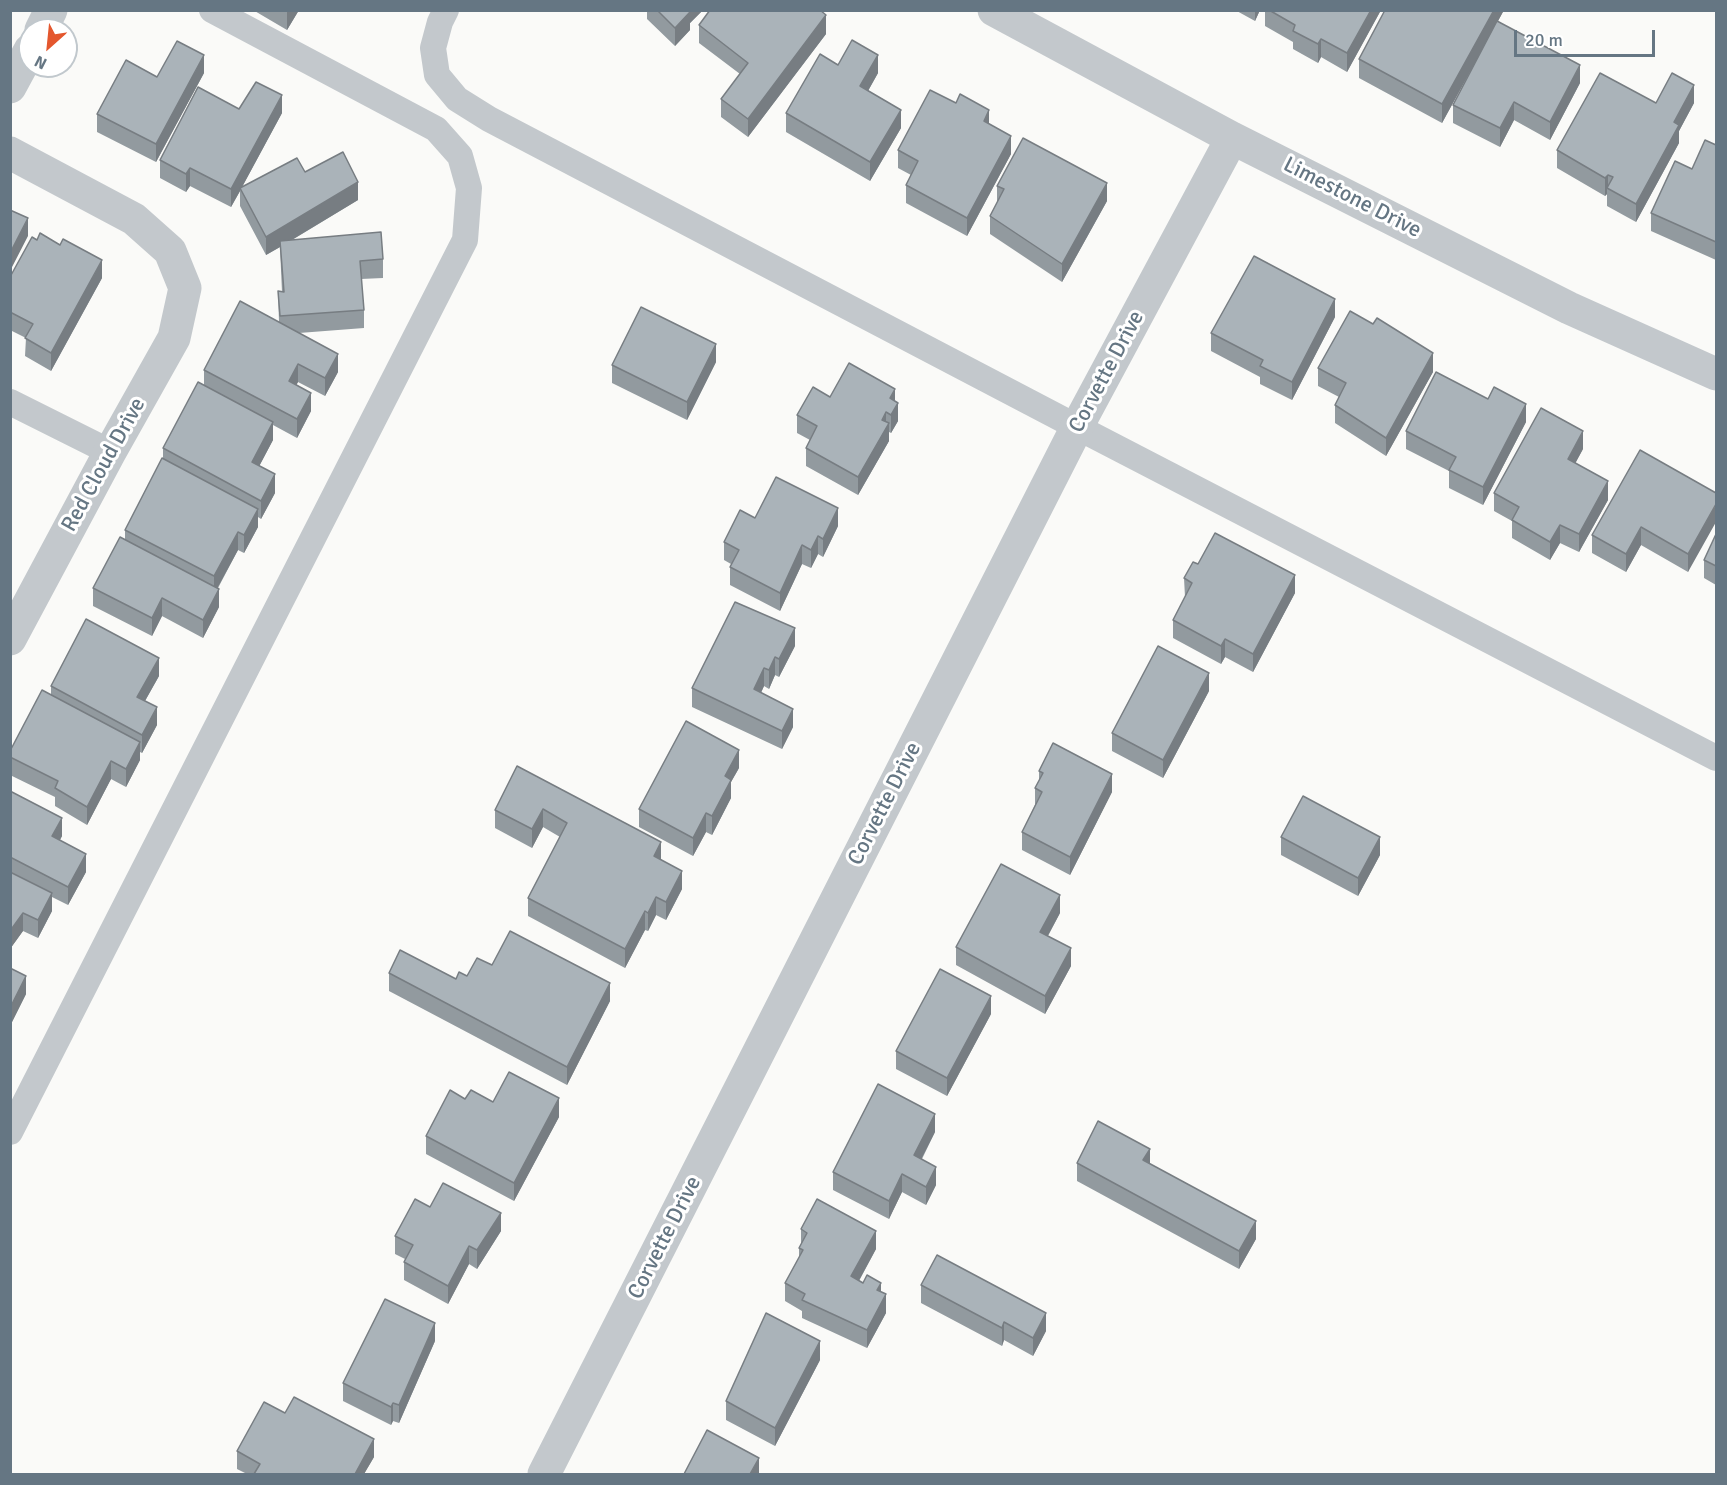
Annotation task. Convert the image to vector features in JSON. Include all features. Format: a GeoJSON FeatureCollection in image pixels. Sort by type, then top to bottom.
{"type":"FeatureCollection","features":[{"type":"Feature","properties":{"kind":"street","name":"Limestone Drive"},"geometry":{"type":"LineString","coordinates":[[994,10],[1233,138],[1569,308],[1716,374]]}},
{"type":"Feature","properties":{"kind":"street"},"geometry":{"type":"LineString","coordinates":[[10,87],[18,72]]}},
{"type":"Feature","properties":{"kind":"street","name":"Corvette Drive"},"geometry":{"type":"LineString","coordinates":[[544,1474],[1077,428],[1233,138]]}},
{"type":"Feature","properties":{"kind":"street","name":"Red Cloud Drive"},"geometry":{"type":"LineString","coordinates":[[10,153],[134,219],[170,251],[185,288],[174,338],[10,639]]}},
{"type":"Feature","properties":{"kind":"lane"},"geometry":{"type":"LineString","coordinates":[[10,1131],[465,240],[469,188],[460,156],[436,129],[212,10]]}},
{"type":"Feature","properties":{"kind":"lane"},"geometry":{"type":"LineString","coordinates":[[446,10],[434,48],[437,75],[457,99],[489,119],[1077,428],[1716,759]]}},
{"type":"Feature","properties":{"kind":"lane"},"geometry":{"type":"LineString","coordinates":[[10,402],[110,452]]}},
{"type":"Feature","properties":{"kind":"building"},"geometry":{"type":"Polygon","coordinates":[[[657,10],[689,10],[690,12],[675,28],[657,10]]]}},
{"type":"Feature","properties":{"kind":"building"},"geometry":{"type":"Polygon","coordinates":[[[710,10],[820,10],[826,15],[748,119],[721,99],[748,63],[699,25],[710,10]]]}},
{"type":"Feature","properties":{"kind":"building"},"geometry":{"type":"Polygon","coordinates":[[[1269,10],[1371,10],[1347,53],[1321,39],[1318,44],[1293,31],[1295,25],[1269,10]]]}},
{"type":"Feature","properties":{"kind":"building"},"geometry":{"type":"Polygon","coordinates":[[[1385,10],[1494,10],[1442,104],[1359,59],[1385,10]]]}},
{"type":"Feature","properties":{"kind":"building"},"geometry":{"type":"Polygon","coordinates":[[[1497,21],[1580,65],[1550,122],[1514,102],[1500,128],[1453,105],[1497,21]]]}},
{"type":"Feature","properties":{"kind":"building"},"geometry":{"type":"Polygon","coordinates":[[[852,40],[878,55],[860,86],[901,110],[870,162],[786,113],[820,54],[838,65],[852,40]]]}},
{"type":"Feature","properties":{"kind":"building"},"geometry":{"type":"Polygon","coordinates":[[[177,41],[204,55],[156,144],[97,114],[126,60],[157,77],[177,41]]]}},
{"type":"Feature","properties":{"kind":"building"},"geometry":{"type":"Polygon","coordinates":[[[1600,73],[1656,103],[1672,73],[1694,85],[1674,122],[1679,125],[1636,204],[1607,188],[1613,177],[1608,175],[1605,178],[1557,150],[1600,73]]]}},
{"type":"Feature","properties":{"kind":"building"},"geometry":{"type":"Polygon","coordinates":[[[256,82],[282,95],[231,189],[190,168],[186,174],[160,160],[198,87],[239,109],[256,82]]]}},
{"type":"Feature","properties":{"kind":"building"},"geometry":{"type":"Polygon","coordinates":[[[930,90],[956,103],[960,94],[989,110],[984,121],[1011,136],[967,218],[906,185],[918,161],[898,150],[930,90]]]}},
{"type":"Feature","properties":{"kind":"building"},"geometry":{"type":"Polygon","coordinates":[[[1023,138],[1107,183],[1062,264],[990,216],[1004,189],[997,186],[1023,138]]]}},
{"type":"Feature","properties":{"kind":"building"},"geometry":{"type":"Polygon","coordinates":[[[1705,140],[1716,145],[1716,242],[1651,213],[1675,161],[1692,169],[1705,140]]]}},
{"type":"Feature","properties":{"kind":"building"},"geometry":{"type":"Polygon","coordinates":[[[343,152],[358,182],[266,237],[240,188],[297,158],[305,172],[343,152]]]}},
{"type":"Feature","properties":{"kind":"building"},"geometry":{"type":"Polygon","coordinates":[[[10,210],[28,218],[10,253],[10,210]]]}},
{"type":"Feature","properties":{"kind":"building"},"geometry":{"type":"Polygon","coordinates":[[[381,232],[383,259],[360,261],[364,310],[280,316],[278,291],[284,292],[280,241],[381,232]]]}},
{"type":"Feature","properties":{"kind":"building"},"geometry":{"type":"Polygon","coordinates":[[[40,233],[60,245],[63,239],[102,260],[51,353],[25,338],[33,324],[10,312],[10,277],[32,237],[37,240],[40,233]]]}},
{"type":"Feature","properties":{"kind":"building"},"geometry":{"type":"Polygon","coordinates":[[[1254,256],[1335,299],[1292,382],[1260,366],[1263,360],[1211,333],[1254,256]]]}},
{"type":"Feature","properties":{"kind":"building"},"geometry":{"type":"Polygon","coordinates":[[[240,301],[338,354],[325,378],[298,364],[289,381],[311,393],[297,419],[204,370],[240,301]]]}},
{"type":"Feature","properties":{"kind":"building"},"geometry":{"type":"Polygon","coordinates":[[[641,307],[716,344],[687,402],[612,365],[641,307]]]}},
{"type":"Feature","properties":{"kind":"building"},"geometry":{"type":"Polygon","coordinates":[[[1350,311],[1373,324],[1377,318],[1433,353],[1386,438],[1335,405],[1346,383],[1318,368],[1350,311]]]}},
{"type":"Feature","properties":{"kind":"building"},"geometry":{"type":"Polygon","coordinates":[[[849,363],[895,389],[890,398],[898,403],[891,415],[886,412],[882,420],[889,423],[858,477],[806,448],[817,426],[797,415],[813,387],[830,397],[849,363]]]}},
{"type":"Feature","properties":{"kind":"building"},"geometry":{"type":"Polygon","coordinates":[[[1436,372],[1488,399],[1494,387],[1526,404],[1483,487],[1449,470],[1456,457],[1406,431],[1436,372]]]}},
{"type":"Feature","properties":{"kind":"building"},"geometry":{"type":"Polygon","coordinates":[[[198,382],[273,422],[252,462],[275,474],[261,501],[163,448],[198,382]]]}},
{"type":"Feature","properties":{"kind":"building"},"geometry":{"type":"Polygon","coordinates":[[[1541,408],[1583,431],[1568,459],[1608,481],[1579,534],[1560,525],[1550,542],[1512,520],[1519,507],[1494,493],[1541,408]]]}},
{"type":"Feature","properties":{"kind":"building"},"geometry":{"type":"Polygon","coordinates":[[[1640,450],[1716,493],[1716,504],[1688,554],[1641,527],[1626,554],[1592,535],[1640,450]]]}},
{"type":"Feature","properties":{"kind":"building"},"geometry":{"type":"Polygon","coordinates":[[[162,458],[258,509],[244,535],[238,532],[214,576],[125,530],[162,458]]]}},
{"type":"Feature","properties":{"kind":"building"},"geometry":{"type":"Polygon","coordinates":[[[776,477],[838,508],[823,539],[818,536],[811,550],[802,545],[780,593],[730,567],[739,550],[724,542],[740,510],[755,518],[776,477]]]}},
{"type":"Feature","properties":{"kind":"building"},"geometry":{"type":"Polygon","coordinates":[[[1215,533],[1295,575],[1253,654],[1225,639],[1221,646],[1173,620],[1192,583],[1184,578],[1193,562],[1198,564],[1215,533]]]}},
{"type":"Feature","properties":{"kind":"building"},"geometry":{"type":"Polygon","coordinates":[[[1716,534],[1716,566],[1704,560],[1716,534]]]}},
{"type":"Feature","properties":{"kind":"building"},"geometry":{"type":"Polygon","coordinates":[[[120,537],[219,589],[203,620],[162,598],[152,618],[93,588],[120,537]]]}},
{"type":"Feature","properties":{"kind":"building"},"geometry":{"type":"Polygon","coordinates":[[[735,602],[795,628],[779,659],[775,657],[769,670],[764,668],[754,689],[793,709],[782,731],[692,688],[735,602]]]}},
{"type":"Feature","properties":{"kind":"building"},"geometry":{"type":"Polygon","coordinates":[[[86,619],[159,658],[137,697],[157,707],[142,735],[51,686],[86,619]]]}},
{"type":"Feature","properties":{"kind":"building"},"geometry":{"type":"Polygon","coordinates":[[[1158,646],[1209,673],[1163,760],[1112,733],[1158,646]]]}},
{"type":"Feature","properties":{"kind":"building"},"geometry":{"type":"Polygon","coordinates":[[[42,690],[140,742],[126,769],[111,761],[87,807],[55,788],[58,781],[10,757],[10,751],[42,690]]]}},
{"type":"Feature","properties":{"kind":"building"},"geometry":{"type":"Polygon","coordinates":[[[686,721],[739,750],[725,776],[731,780],[712,816],[706,813],[693,838],[639,809],[686,721]]]}},
{"type":"Feature","properties":{"kind":"building"},"geometry":{"type":"Polygon","coordinates":[[[1053,743],[1112,774],[1070,857],[1022,832],[1042,792],[1035,788],[1043,773],[1039,771],[1053,743]]]}},
{"type":"Feature","properties":{"kind":"building"},"geometry":{"type":"Polygon","coordinates":[[[517,766],[661,842],[654,856],[682,871],[666,902],[656,897],[648,913],[645,911],[625,949],[528,898],[567,823],[543,809],[532,829],[495,810],[517,766]]]}},
{"type":"Feature","properties":{"kind":"building"},"geometry":{"type":"Polygon","coordinates":[[[10,791],[62,818],[52,836],[86,854],[68,887],[10,857],[10,791]]]}},
{"type":"Feature","properties":{"kind":"building"},"geometry":{"type":"Polygon","coordinates":[[[1303,796],[1380,837],[1358,878],[1281,837],[1303,796]]]}},
{"type":"Feature","properties":{"kind":"building"},"geometry":{"type":"Polygon","coordinates":[[[1001,864],[1060,895],[1040,932],[1071,948],[1045,996],[956,947],[1001,864]]]}},
{"type":"Feature","properties":{"kind":"building"},"geometry":{"type":"Polygon","coordinates":[[[10,872],[52,893],[38,920],[23,913],[10,931],[10,872]]]}},
{"type":"Feature","properties":{"kind":"building"},"geometry":{"type":"Polygon","coordinates":[[[510,931],[610,983],[567,1067],[389,973],[400,950],[456,979],[459,972],[467,976],[477,958],[492,965],[510,931]]]}},
{"type":"Feature","properties":{"kind":"building"},"geometry":{"type":"Polygon","coordinates":[[[10,968],[26,976],[12,1004],[10,1003],[10,968]]]}},
{"type":"Feature","properties":{"kind":"building"},"geometry":{"type":"Polygon","coordinates":[[[940,969],[991,996],[947,1078],[896,1051],[940,969]]]}},
{"type":"Feature","properties":{"kind":"building"},"geometry":{"type":"Polygon","coordinates":[[[509,1072],[559,1098],[514,1183],[426,1136],[450,1090],[465,1099],[471,1090],[493,1102],[509,1072]]]}},
{"type":"Feature","properties":{"kind":"building"},"geometry":{"type":"Polygon","coordinates":[[[878,1084],[935,1114],[914,1155],[936,1167],[926,1187],[902,1174],[889,1201],[833,1172],[878,1084]]]}},
{"type":"Feature","properties":{"kind":"building"},"geometry":{"type":"Polygon","coordinates":[[[1098,1121],[1150,1149],[1143,1160],[1256,1221],[1239,1251],[1077,1163],[1098,1121]]]}},
{"type":"Feature","properties":{"kind":"building"},"geometry":{"type":"Polygon","coordinates":[[[443,1183],[501,1213],[477,1250],[469,1246],[448,1286],[404,1262],[413,1245],[395,1236],[415,1199],[430,1207],[443,1183]]]}},
{"type":"Feature","properties":{"kind":"building"},"geometry":{"type":"Polygon","coordinates":[[[817,1199],[876,1231],[851,1276],[863,1283],[867,1275],[881,1283],[877,1290],[886,1294],[867,1330],[802,1300],[805,1294],[785,1283],[803,1250],[799,1248],[807,1233],[801,1229],[817,1199]]]}},
{"type":"Feature","properties":{"kind":"building"},"geometry":{"type":"Polygon","coordinates":[[[937,1255],[1046,1313],[1033,1338],[1004,1322],[1002,1328],[921,1285],[937,1255]]]}},
{"type":"Feature","properties":{"kind":"building"},"geometry":{"type":"Polygon","coordinates":[[[385,1299],[435,1323],[399,1405],[393,1403],[391,1407],[343,1383],[385,1299]]]}},
{"type":"Feature","properties":{"kind":"building"},"geometry":{"type":"Polygon","coordinates":[[[766,1313],[820,1341],[775,1428],[726,1401],[766,1313]]]}},
{"type":"Feature","properties":{"kind":"building"},"geometry":{"type":"Polygon","coordinates":[[[294,1397],[374,1439],[355,1474],[254,1474],[260,1464],[237,1451],[264,1402],[285,1413],[294,1397]]]}},
{"type":"Feature","properties":{"kind":"building"},"geometry":{"type":"Polygon","coordinates":[[[707,1430],[759,1458],[750,1474],[684,1474],[707,1430]]]}}]}
